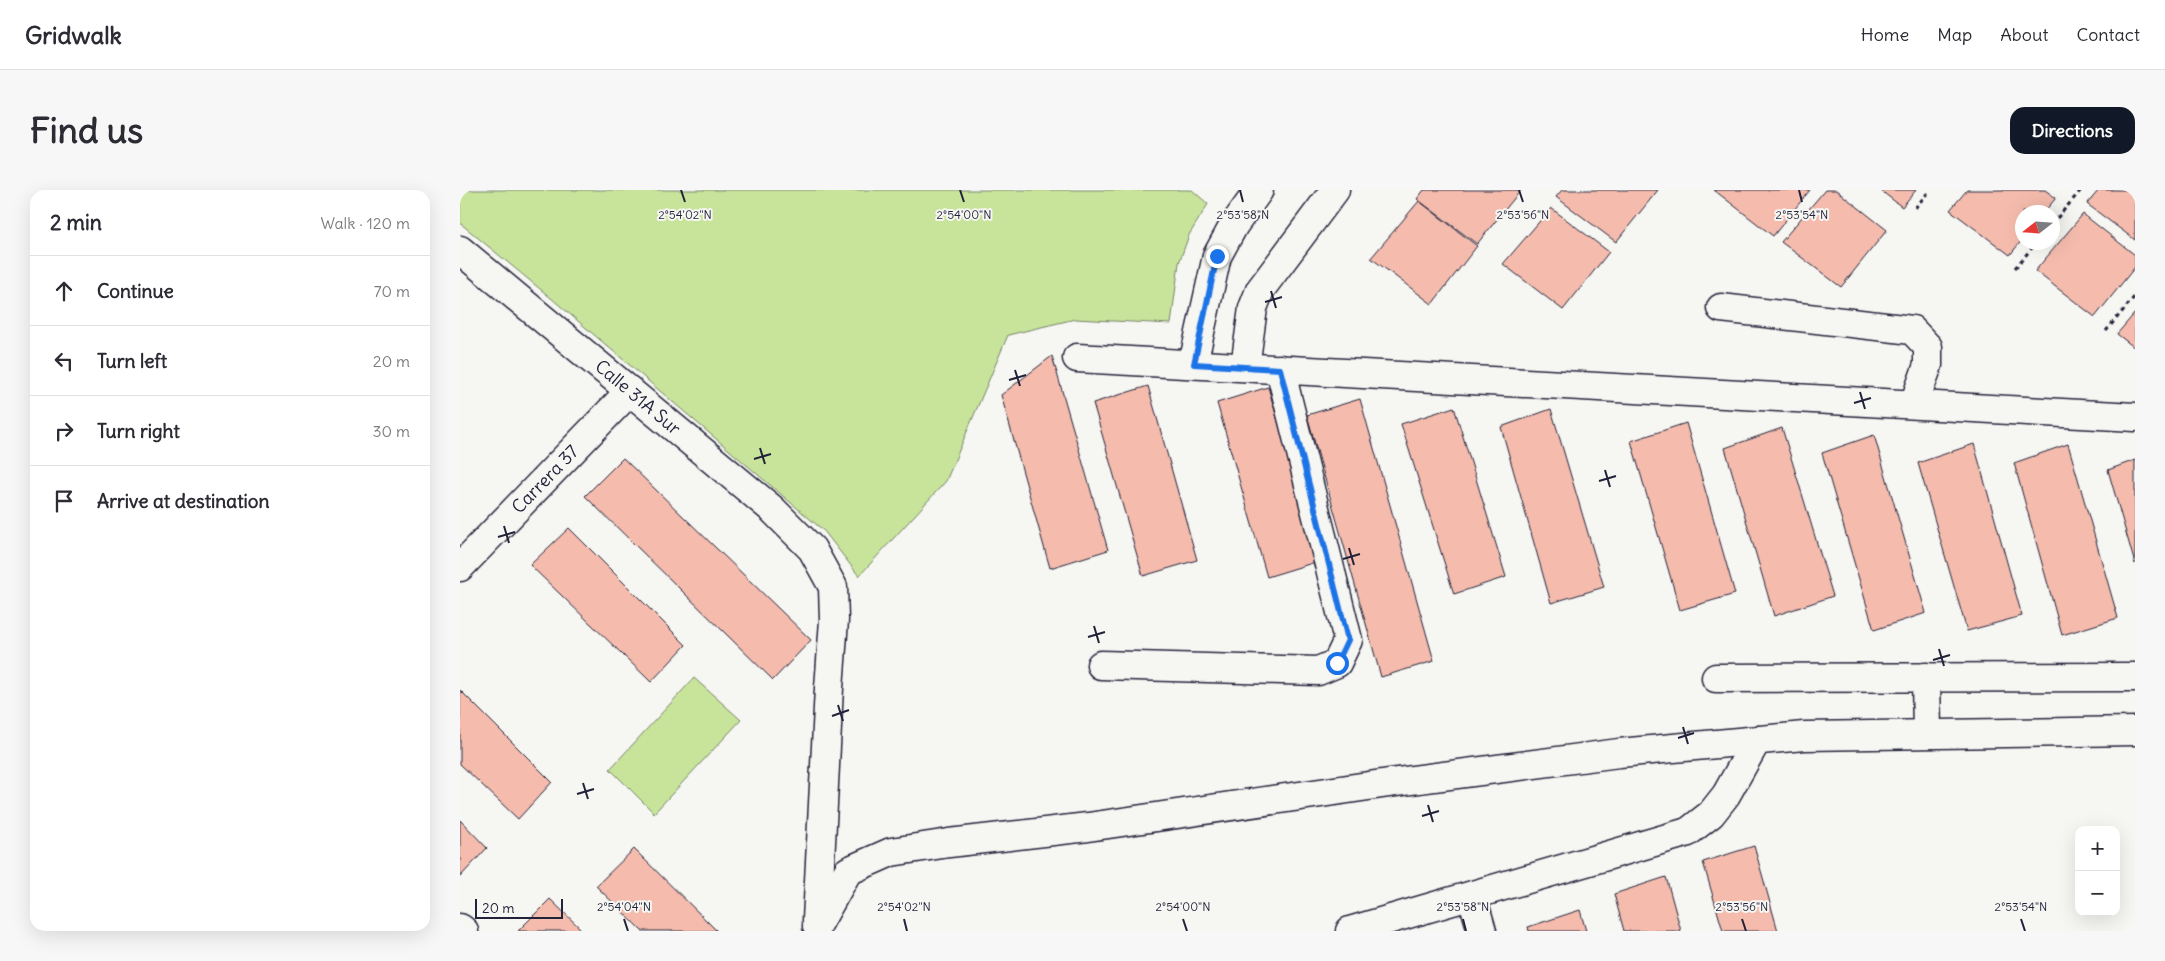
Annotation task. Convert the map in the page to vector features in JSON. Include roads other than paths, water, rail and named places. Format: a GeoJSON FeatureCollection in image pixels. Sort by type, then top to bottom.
{"type":"FeatureCollection","features":[{"type":"Feature","properties":{"kind":"street"},"geometry":{"type":"LineString","coordinates":[[1194,364],[1217,256],[1234,225],[1259,190]]}},
{"type":"Feature","properties":{"kind":"street"},"geometry":{"type":"LineString","coordinates":[[1245,367],[1253,308],[1260,290],[1335,190]]}},
{"type":"Feature","properties":{"kind":"street","name":"Calle 31A Sur"},"geometry":{"type":"LineString","coordinates":[[460,250],[772,509],[812,549],[833,587],[834,620],[816,928]]}},
{"type":"Feature","properties":{"kind":"street"},"geometry":{"type":"LineString","coordinates":[[1720,308],[1912,330],[1928,347],[1928,365],[1914,404]]}},
{"type":"Feature","properties":{"kind":"street"},"geometry":{"type":"LineString","coordinates":[[1077,358],[2135,417]]}},
{"type":"Feature","properties":{"kind":"street"},"geometry":{"type":"LineString","coordinates":[[1101,665],[1318,671],[1337,663],[1348,640],[1280,369]]}},
{"type":"Feature","properties":{"kind":"street","name":"Carrera 37"},"geometry":{"type":"LineString","coordinates":[[460,567],[630,391]]}},
{"type":"Feature","properties":{"kind":"street"},"geometry":{"type":"LineString","coordinates":[[1926,677],[1927,733]]}},
{"type":"Feature","properties":{"kind":"street"},"geometry":{"type":"LineString","coordinates":[[1716,678],[2135,677]]}},
{"type":"Feature","properties":{"kind":"street"},"geometry":{"type":"LineString","coordinates":[[816,928],[848,871],[891,852],[949,843],[1088,827],[1389,782],[1600,755],[1757,740],[1804,736],[1927,733],[2135,731]]}},
{"type":"Feature","properties":{"kind":"street"},"geometry":{"type":"LineString","coordinates":[[1350,931],[1688,832],[1711,814],[1726,795],[1757,740]]}},
{"type":"Feature","properties":{"kind":"street"},"geometry":{"type":"LineString","coordinates":[[1472,896],[1482,931]]}},
{"type":"Feature","properties":{"kind":"street"},"geometry":{"type":"LineString","coordinates":[[460,928],[464,931]]}}]}
